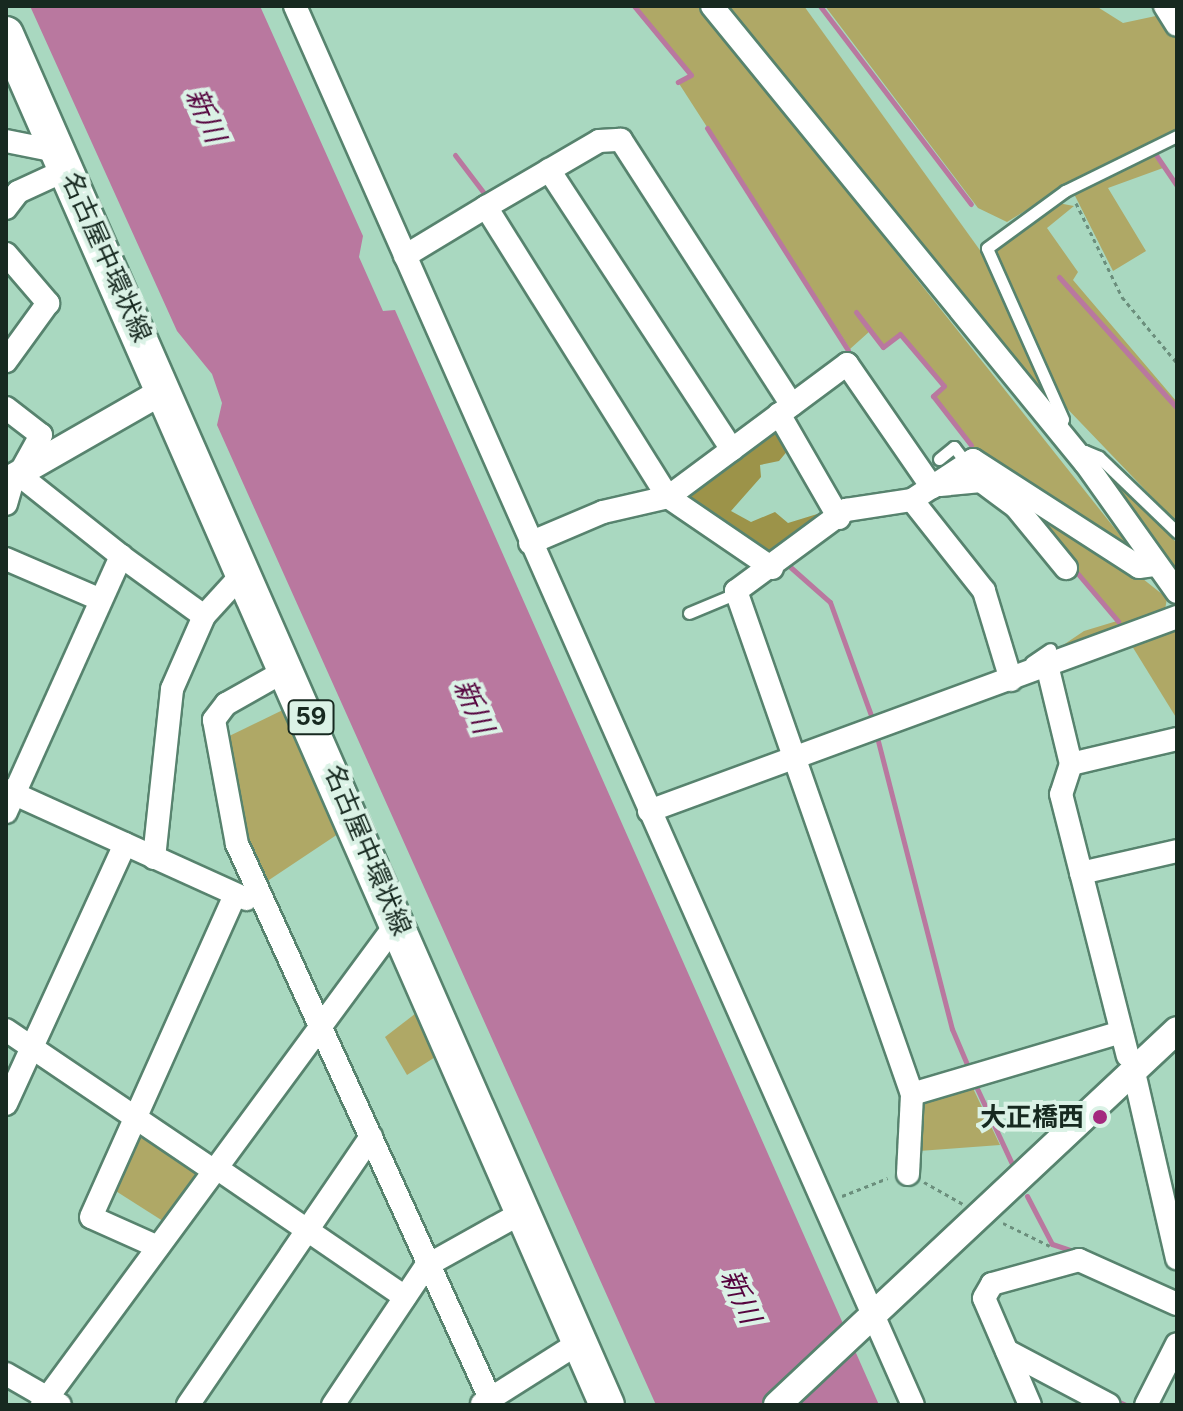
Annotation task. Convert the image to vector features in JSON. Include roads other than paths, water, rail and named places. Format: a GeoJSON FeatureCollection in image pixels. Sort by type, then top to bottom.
{"type":"FeatureCollection","features":[{"type":"Feature","properties":{"kind":"main road","name":"名古屋中環状線"},"geometry":{"type":"LineString","coordinates":[[6,34],[290,668],[607,1405]]}},
{"type":"Feature","properties":{"kind":"street"},"geometry":{"type":"LineString","coordinates":[[295,6],[870,1318],[913,1405]]}},
{"type":"Feature","properties":{"kind":"street"},"geometry":{"type":"LineString","coordinates":[[712,6],[1079,456],[1177,592]]}},
{"type":"Feature","properties":{"kind":"street"},"geometry":{"type":"LineString","coordinates":[[1165,6],[1177,25]]}},
{"type":"Feature","properties":{"kind":"street"},"geometry":{"type":"LineString","coordinates":[[405,256],[599,141],[621,140],[786,410],[839,518]]}},
{"type":"Feature","properties":{"kind":"street"},"geometry":{"type":"LineString","coordinates":[[6,141],[65,160]]}},
{"type":"Feature","properties":{"kind":"street"},"geometry":{"type":"LineString","coordinates":[[6,208],[18,192],[65,160]]}},
{"type":"Feature","properties":{"kind":"street"},"geometry":{"type":"LineString","coordinates":[[549,170],[732,450]]}},
{"type":"Feature","properties":{"kind":"street"},"geometry":{"type":"LineString","coordinates":[[486,207],[668,497],[772,568]]}},
{"type":"Feature","properties":{"kind":"street"},"geometry":{"type":"LineString","coordinates":[[6,254],[48,303],[6,361]]}},
{"type":"Feature","properties":{"kind":"street"},"geometry":{"type":"LineString","coordinates":[[530,543],[603,512],[668,497],[847,364],[933,486]]}},
{"type":"Feature","properties":{"kind":"street"},"geometry":{"type":"LineString","coordinates":[[15,476],[165,390]]}},
{"type":"Feature","properties":{"kind":"street"},"geometry":{"type":"LineString","coordinates":[[6,408],[41,435],[15,476],[6,504]]}},
{"type":"Feature","properties":{"kind":"street"},"geometry":{"type":"LineString","coordinates":[[908,1174],[912,1094],[798,754],[737,593],[846,510],[912,500],[973,460],[1139,567],[1156,565]]}},
{"type":"Feature","properties":{"kind":"street"},"geometry":{"type":"LineString","coordinates":[[15,476],[204,616]]}},
{"type":"Feature","properties":{"kind":"street"},"geometry":{"type":"LineString","coordinates":[[933,486],[981,481],[1016,507],[1066,568]]}},
{"type":"Feature","properties":{"kind":"street"},"geometry":{"type":"LineString","coordinates":[[912,500],[984,591],[1011,678]]}},
{"type":"Feature","properties":{"kind":"street"},"geometry":{"type":"LineString","coordinates":[[121,556],[9,799],[125,844],[262,906]]}},
{"type":"Feature","properties":{"kind":"street"},"geometry":{"type":"LineString","coordinates":[[6,559],[101,600]]}},
{"type":"Feature","properties":{"kind":"street"},"geometry":{"type":"LineString","coordinates":[[154,858],[166,716],[204,616],[246,570]]}},
{"type":"Feature","properties":{"kind":"street"},"geometry":{"type":"LineString","coordinates":[[649,811],[1011,678],[1049,659],[1177,617]]}},
{"type":"Feature","properties":{"kind":"street"},"geometry":{"type":"LineString","coordinates":[[1049,659],[1071,764],[1061,794],[1121,1032],[1142,1134],[1153,1142],[1177,1258]]}},
{"type":"Feature","properties":{"kind":"street"},"geometry":{"type":"LineString","coordinates":[[290,668],[226,704],[212,731],[237,844],[262,906],[371,1137],[488,1402],[580,1342]]}},
{"type":"Feature","properties":{"kind":"street"},"geometry":{"type":"LineString","coordinates":[[1071,764],[1177,739]]}},
{"type":"Feature","properties":{"kind":"street"},"geometry":{"type":"LineString","coordinates":[[6,1104],[125,844]]}},
{"type":"Feature","properties":{"kind":"street"},"geometry":{"type":"LineString","coordinates":[[1081,873],[1177,851]]}},
{"type":"Feature","properties":{"kind":"street"},"geometry":{"type":"LineString","coordinates":[[158,1247],[91,1217],[235,895]]}},
{"type":"Feature","properties":{"kind":"street"},"geometry":{"type":"LineString","coordinates":[[6,1374],[49,1402],[214,1169],[399,920]]}},
{"type":"Feature","properties":{"kind":"street"},"geometry":{"type":"LineString","coordinates":[[6,1030],[33,1042],[136,1116],[405,1297]]}},
{"type":"Feature","properties":{"kind":"street"},"geometry":{"type":"LineString","coordinates":[[777,1405],[1177,1030]]}},
{"type":"Feature","properties":{"kind":"street"},"geometry":{"type":"LineString","coordinates":[[912,1094],[1121,1032]]}},
{"type":"Feature","properties":{"kind":"street"},"geometry":{"type":"LineString","coordinates":[[188,1405],[371,1137]]}},
{"type":"Feature","properties":{"kind":"street"},"geometry":{"type":"LineString","coordinates":[[333,1405],[426,1266],[523,1212]]}},
{"type":"Feature","properties":{"kind":"street"},"geometry":{"type":"LineString","coordinates":[[1030,1405],[984,1298],[992,1284],[1079,1260],[1177,1304]]}},
{"type":"Feature","properties":{"kind":"street"},"geometry":{"type":"LineString","coordinates":[[1146,1405],[1177,1344]]}},
{"type":"Feature","properties":{"kind":"street"},"geometry":{"type":"LineString","coordinates":[[1007,1351],[1109,1405]]}},
{"type":"Feature","properties":{"kind":"lane"},"geometry":{"type":"LineString","coordinates":[[1057,431],[1063,419],[987,248],[1065,191],[1177,136]]}},
{"type":"Feature","properties":{"kind":"lane"},"geometry":{"type":"LineString","coordinates":[[939,459],[954,447],[967,464]]}},
{"type":"Feature","properties":{"kind":"lane"},"geometry":{"type":"LineString","coordinates":[[1079,456],[1085,451],[1099,457],[1177,532]]}},
{"type":"Feature","properties":{"kind":"lane"},"geometry":{"type":"LineString","coordinates":[[689,613],[737,593]]}},
{"type":"Feature","properties":{"kind":"water","name":"新川"},"geometry":{"type":"Polygon","coordinates":[[[30,6],[260,6],[363,236],[359,257],[383,311],[395,310],[879,1405],[656,1405],[217,425],[222,403],[212,374],[177,331],[30,6]]]}},
{"type":"Feature","properties":{"kind":"waterway"},"geometry":{"type":"LineString","coordinates":[[634,6],[691,75],[678,82]]}},
{"type":"Feature","properties":{"kind":"waterway"},"geometry":{"type":"LineString","coordinates":[[820,6],[971,204]]}},
{"type":"Feature","properties":{"kind":"waterway"},"geometry":{"type":"LineString","coordinates":[[707,128],[848,350]]}},
{"type":"Feature","properties":{"kind":"waterway"},"geometry":{"type":"LineString","coordinates":[[1154,152],[1177,186]]}},
{"type":"Feature","properties":{"kind":"waterway"},"geometry":{"type":"LineString","coordinates":[[455,155],[484,193]]}},
{"type":"Feature","properties":{"kind":"waterway"},"geometry":{"type":"LineString","coordinates":[[1059,277],[1177,408]]}},
{"type":"Feature","properties":{"kind":"waterway"},"geometry":{"type":"LineString","coordinates":[[856,312],[883,347],[900,334],[944,386],[933,396],[971,445]]}},
{"type":"Feature","properties":{"kind":"waterway"},"geometry":{"type":"LineString","coordinates":[[788,565],[830,602],[871,715]]}},
{"type":"Feature","properties":{"kind":"waterway"},"geometry":{"type":"LineString","coordinates":[[1073,568],[1118,621]]}},
{"type":"Feature","properties":{"kind":"waterway"},"geometry":{"type":"LineString","coordinates":[[878,741],[952,1029],[969,1069]]}},
{"type":"Feature","properties":{"kind":"waterway"},"geometry":{"type":"LineString","coordinates":[[974,1082],[1014,1168]]}},
{"type":"Feature","properties":{"kind":"waterway"},"geometry":{"type":"LineString","coordinates":[[1027,1196],[1052,1244],[1073,1251]]}},
{"type":"Feature","properties":{"kind":"waterway"},"geometry":{"type":"LineString","coordinates":[[1113,1399],[1126,1405]]}},
{"type":"Feature","properties":{"kind":"place","name":"大正橋西"},"geometry":{"type":"Point","coordinates":[1100,1117]}}]}
